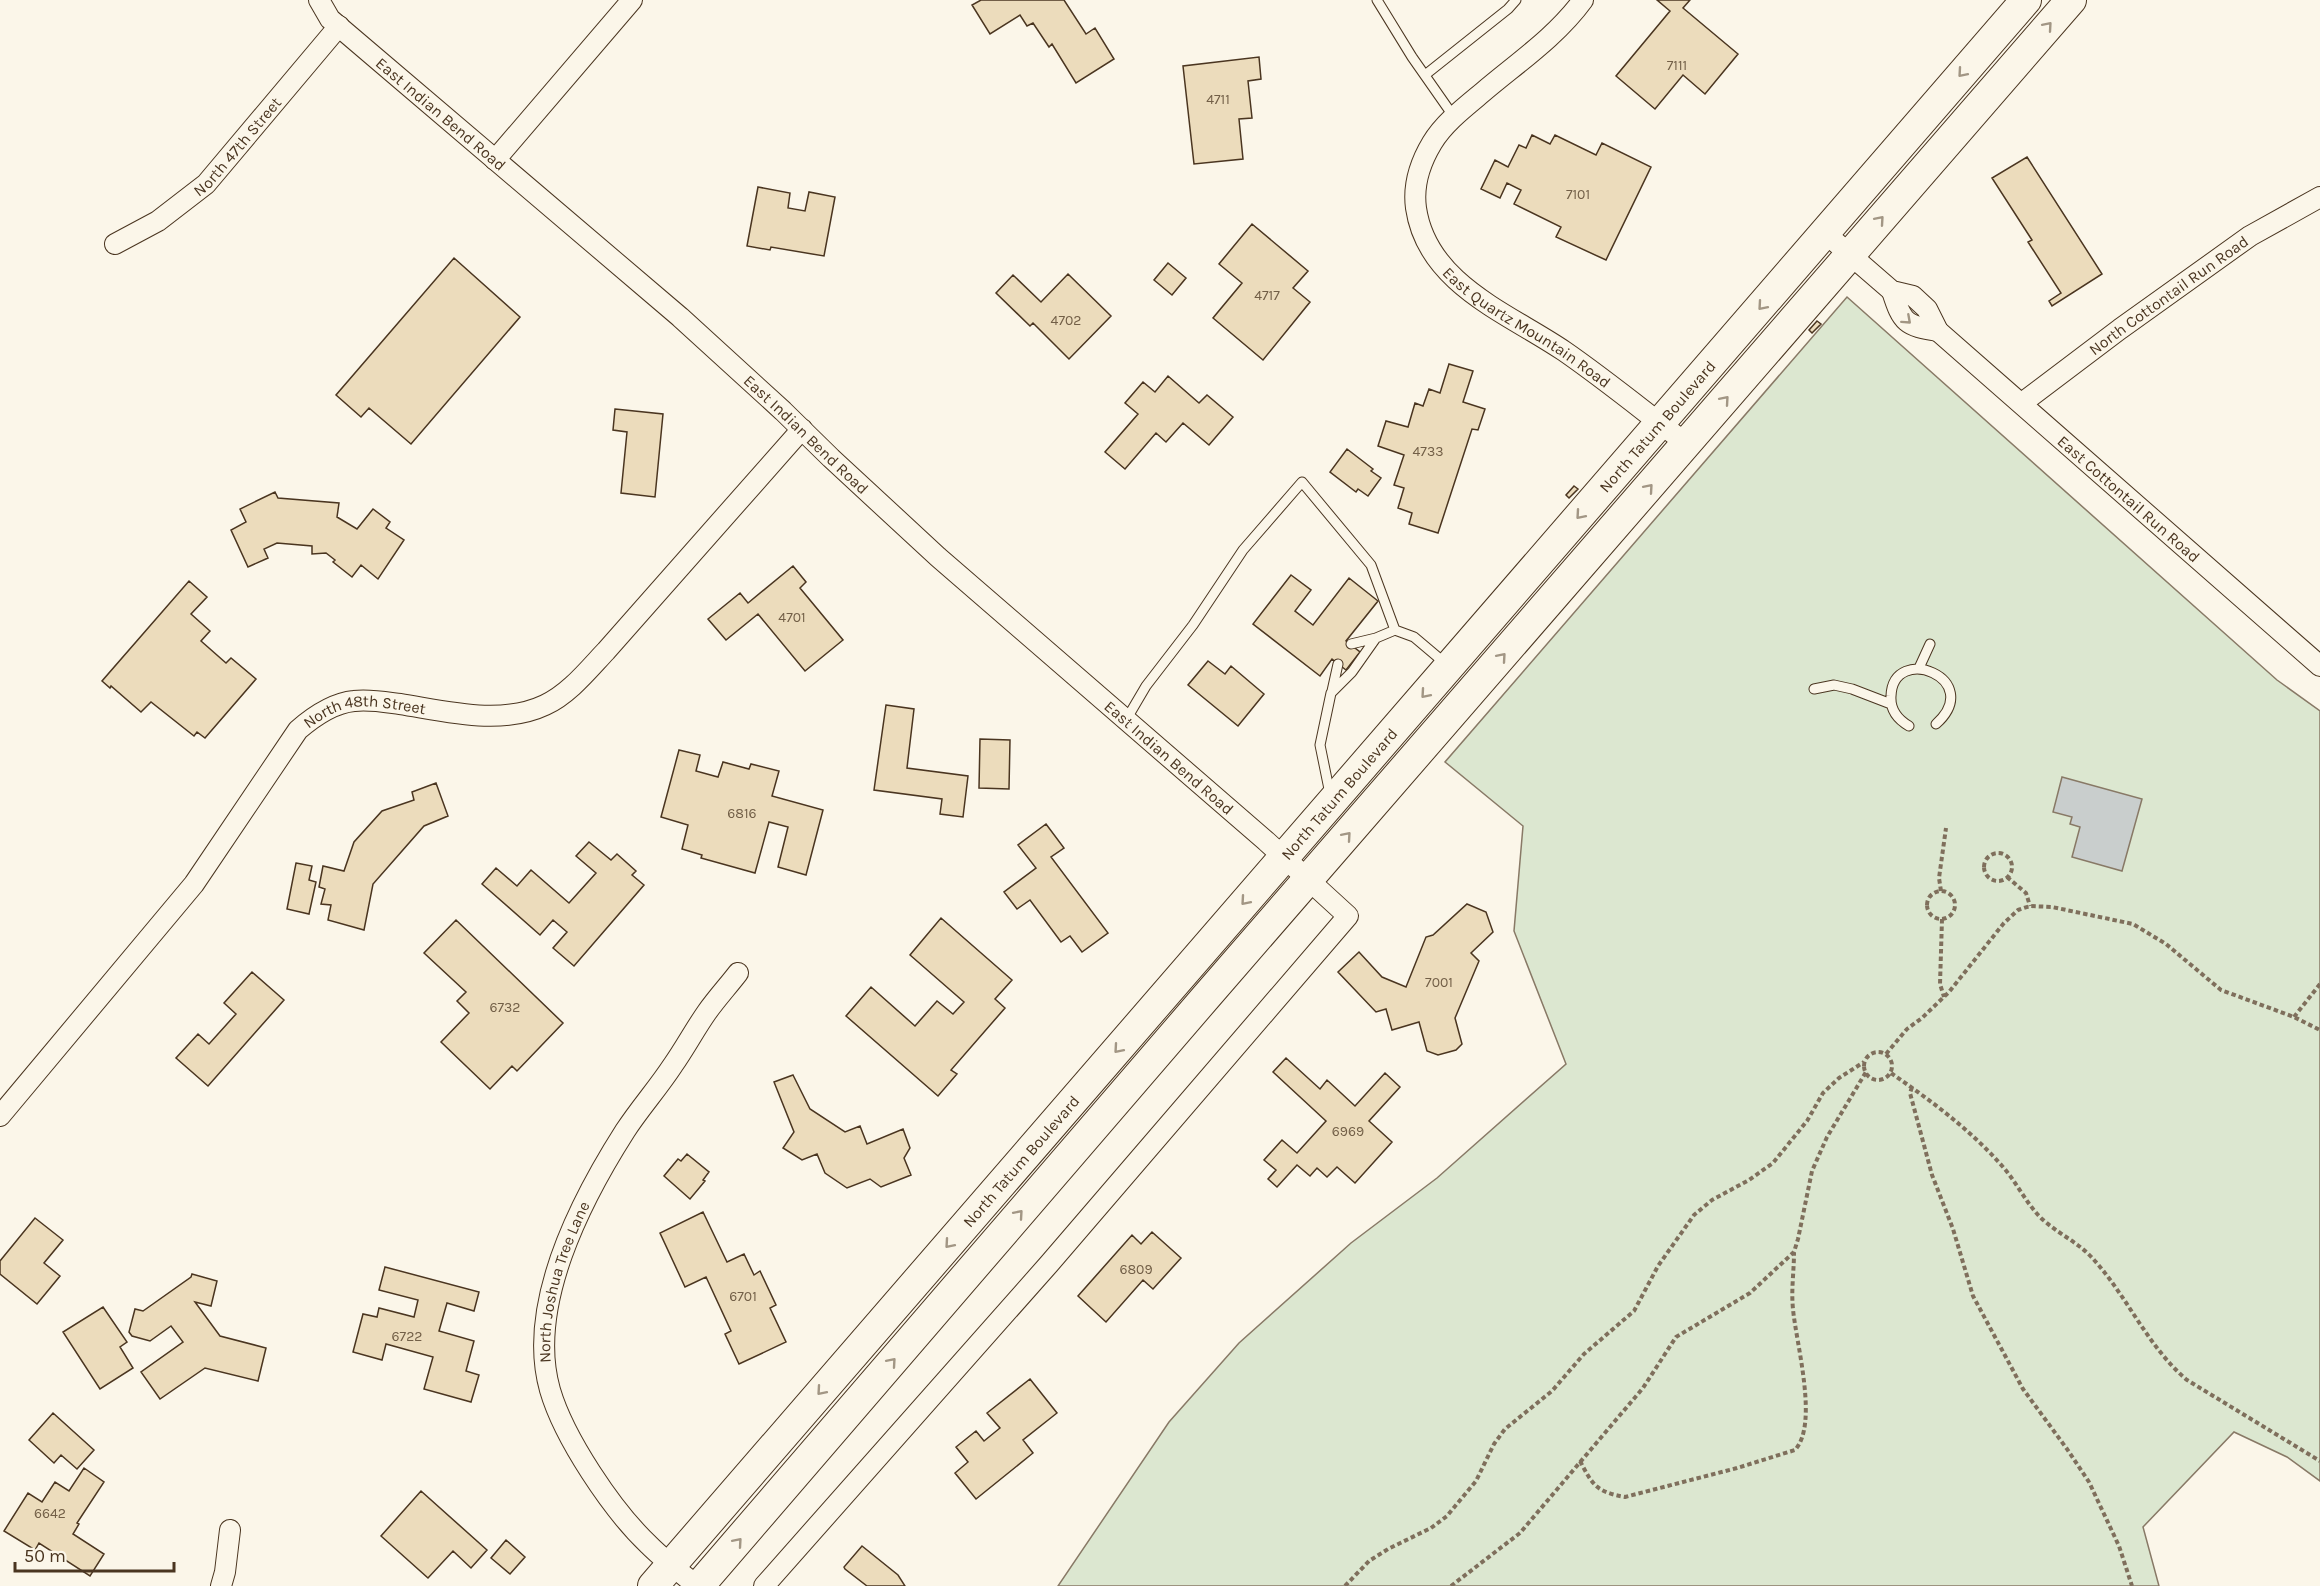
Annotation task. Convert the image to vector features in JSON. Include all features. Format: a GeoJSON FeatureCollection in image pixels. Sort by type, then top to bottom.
{"type":"FeatureCollection","features":[{"type":"Feature","properties":{"kind":"main road","name":"North Tatum Boulevard"},"geometry":{"type":"LineString","coordinates":[[698,1586],[1206,997],[1296,869],[1331,802],[2026,0]]}},
{"type":"Feature","properties":{"kind":"main road","name":"North Tatum Boulevard"},"geometry":{"type":"LineString","coordinates":[[662,1575],[1296,869],[1687,444],[2071,0]]}},
{"type":"Feature","properties":{"kind":"street","name":"East Indian Bend Road"},"geometry":{"type":"LineString","coordinates":[[319,0],[330,18],[680,318],[938,557],[1296,869]]}},
{"type":"Feature","properties":{"kind":"street"},"geometry":{"type":"LineString","coordinates":[[495,160],[632,0]]}},
{"type":"Feature","properties":{"kind":"street"},"geometry":{"type":"LineString","coordinates":[[1454,117],[1552,35],[1582,0]]}},
{"type":"Feature","properties":{"kind":"street","name":"North 47th Street"},"geometry":{"type":"LineString","coordinates":[[115,244],[158,221],[206,184],[339,26]]}},
{"type":"Feature","properties":{"kind":"street","name":"East Quartz Mountain Road"},"geometry":{"type":"LineString","coordinates":[[1454,117],[1432,143],[1417,180],[1415,198],[1418,222],[1428,247],[1446,271],[1466,288],[1564,351],[1687,444]]}},
{"type":"Feature","properties":{"kind":"street","name":"North Cottontail Run Road"},"geometry":{"type":"LineString","coordinates":[[2022,403],[2250,236],[2320,197]]}},
{"type":"Feature","properties":{"kind":"street","name":"East Cottontail Run Road"},"geometry":{"type":"LineString","coordinates":[[1825,233],[1892,291],[1913,296],[1927,309],[1938,331],[2320,666]]}},
{"type":"Feature","properties":{"kind":"street","name":"North 48th Street"},"geometry":{"type":"LineString","coordinates":[[0,1116],[194,884],[298,730],[311,719],[333,707],[352,701],[377,701],[482,715],[509,715],[544,706],[579,680],[802,429]]}},
{"type":"Feature","properties":{"kind":"street"},"geometry":{"type":"LineString","coordinates":[[764,1586],[1049,1264],[1347,916],[1296,869]]}},
{"type":"Feature","properties":{"kind":"street","name":"North Joshua Tree Lane"},"geometry":{"type":"LineString","coordinates":[[698,1586],[662,1575],[648,1545],[574,1447],[550,1389],[545,1358],[546,1319],[553,1277],[603,1168],[626,1130],[673,1066],[707,1012],[738,973]]}},
{"type":"Feature","properties":{"kind":"street"},"geometry":{"type":"LineString","coordinates":[[221,1586],[230,1530]]}},
{"type":"Feature","properties":{"kind":"lane"},"geometry":{"type":"LineString","coordinates":[[1377,0],[1454,117]]}},
{"type":"Feature","properties":{"kind":"lane"},"geometry":{"type":"LineString","coordinates":[[1425,75],[1508,9],[1516,0]]}},
{"type":"Feature","properties":{"kind":"lane"},"geometry":{"type":"LineString","coordinates":[[1126,720],[1146,686],[1193,625],[1243,550],[1302,482],[1371,564],[1395,630]]}},
{"type":"Feature","properties":{"kind":"lane"},"geometry":{"type":"LineString","coordinates":[[1351,644],[1377,639],[1395,630],[1414,637],[1448,667]]}},
{"type":"Feature","properties":{"kind":"lane"},"geometry":{"type":"LineString","coordinates":[[1331,693],[1352,672],[1377,639]]}},
{"type":"Feature","properties":{"kind":"lane"},"geometry":{"type":"LineString","coordinates":[[1919,668],[1930,644]]}},
{"type":"Feature","properties":{"kind":"lane"},"geometry":{"type":"LineString","coordinates":[[1331,802],[1320,746],[1338,663]]}},
{"type":"Feature","properties":{"kind":"lane"},"geometry":{"type":"LineString","coordinates":[[1909,726],[1895,714],[1890,694],[1900,676],[1909,670],[1919,668],[1939,675],[1946,682],[1949,691],[1951,700],[1948,710],[1936,724]]}},
{"type":"Feature","properties":{"kind":"lane"},"geometry":{"type":"LineString","coordinates":[[1814,689],[1834,685],[1852,689],[1891,704]]}},
{"type":"Feature","properties":{"kind":"path"},"geometry":{"type":"LineString","coordinates":[[1941,891],[1939,878],[1946,828]]}},
{"type":"Feature","properties":{"kind":"path"},"geometry":{"type":"LineString","coordinates":[[1991,854],[2003,854],[2009,858],[2012,865],[2007,877],[2001,880],[1988,878],[1983,865],[1991,854]]}},
{"type":"Feature","properties":{"kind":"path"},"geometry":{"type":"LineString","coordinates":[[2007,877],[2026,893],[2030,906]]}},
{"type":"Feature","properties":{"kind":"path"},"geometry":{"type":"LineString","coordinates":[[1941,891],[1947,892],[1956,903],[1951,916],[1942,919],[1932,916],[1927,904],[1929,897],[1941,891]]}},
{"type":"Feature","properties":{"kind":"path"},"geometry":{"type":"LineString","coordinates":[[1886,1054],[1907,1029],[1944,997],[1963,976],[2004,923],[2018,910],[2030,906],[2052,908],[2133,924],[2166,944],[2222,990],[2294,1017],[2320,1030]]}},
{"type":"Feature","properties":{"kind":"path"},"geometry":{"type":"LineString","coordinates":[[1942,919],[1940,984],[1944,997]]}},
{"type":"Feature","properties":{"kind":"path"},"geometry":{"type":"LineString","coordinates":[[2294,1017],[2320,984]]}},
{"type":"Feature","properties":{"kind":"path"},"geometry":{"type":"LineString","coordinates":[[1345,1586],[1369,1561],[1388,1548],[1431,1528],[1447,1516],[1476,1481],[1494,1444],[1505,1429],[1552,1391],[1584,1354],[1634,1311],[1658,1266],[1694,1215],[1712,1200],[1749,1180],[1773,1163],[1807,1121],[1823,1093],[1839,1078],[1864,1062],[1873,1052],[1886,1054]]}},
{"type":"Feature","properties":{"kind":"path"},"geometry":{"type":"LineString","coordinates":[[1864,1062],[1866,1072],[1872,1079],[1886,1078],[1892,1067],[1886,1054]]}},
{"type":"Feature","properties":{"kind":"path"},"geometry":{"type":"LineString","coordinates":[[1581,1461],[1596,1487],[1608,1494],[1625,1497],[1737,1468],[1795,1450],[1800,1444],[1806,1428],[1805,1396],[1792,1305],[1794,1252],[1812,1171],[1827,1137],[1866,1072]]}},
{"type":"Feature","properties":{"kind":"path"},"geometry":{"type":"LineString","coordinates":[[1890,1073],[1946,1112],[1971,1134],[2005,1169],[2042,1218],[2094,1259],[2161,1353],[2187,1380],[2320,1461]]}},
{"type":"Feature","properties":{"kind":"path"},"geometry":{"type":"LineString","coordinates":[[1912,1087],[1910,1093],[1929,1166],[1953,1229],[1973,1296],[2023,1389],[2089,1482],[2119,1546],[2132,1586]]}},
{"type":"Feature","properties":{"kind":"path"},"geometry":{"type":"LineString","coordinates":[[1451,1586],[1520,1533],[1643,1388],[1676,1337],[1750,1293],[1794,1252]]}},
{"type":"Feature","properties":{"kind":"green space"},"geometry":{"type":"Polygon","coordinates":[[[1847,297],[2277,680],[2320,711],[2320,1481],[2287,1457],[2234,1432],[2143,1527],[2159,1586],[1058,1586],[1169,1422],[1239,1343],[1351,1243],[1437,1178],[1566,1064],[1514,931],[1523,826],[1445,762],[1847,297]]]}},
{"type":"Feature","properties":{"kind":"shaded area"},"geometry":{"type":"Polygon","coordinates":[[[2062,777],[2142,799],[2122,871],[2072,857],[2080,827],[2070,824],[2072,817],[2053,812],[2062,777]]]}},
{"type":"Feature","properties":{"kind":"building"},"geometry":{"type":"Polygon","coordinates":[[[981,0],[1064,0],[1086,34],[1095,28],[1114,59],[1076,83],[1052,44],[1049,47],[1033,23],[1027,26],[1020,15],[990,34],[972,5],[981,0]]]}},
{"type":"Feature","properties":{"kind":"building"},"geometry":{"type":"Polygon","coordinates":[[[1657,0],[1690,0],[1683,8],[1738,54],[1705,94],[1683,75],[1655,109],[1616,76],[1670,11],[1657,0]]]}},
{"type":"Feature","properties":{"kind":"building"},"geometry":{"type":"Polygon","coordinates":[[[1259,57],[1261,79],[1248,81],[1252,118],[1239,119],[1243,159],[1194,164],[1183,66],[1259,57]]]}},
{"type":"Feature","properties":{"kind":"building"},"geometry":{"type":"Polygon","coordinates":[[[1532,135],[1550,144],[1555,135],[1596,155],[1602,143],[1651,167],[1606,260],[1556,237],[1561,227],[1514,204],[1521,190],[1507,183],[1500,198],[1481,189],[1495,160],[1508,167],[1519,145],[1526,148],[1532,135]]]}},
{"type":"Feature","properties":{"kind":"building"},"geometry":{"type":"Polygon","coordinates":[[[2027,157],[2102,274],[2052,306],[2049,301],[2061,293],[2028,242],[2032,240],[1992,178],[2027,157]]]}},
{"type":"Feature","properties":{"kind":"building"},"geometry":{"type":"Polygon","coordinates":[[[758,187],[790,193],[788,208],[805,211],[809,192],[835,197],[824,256],[771,247],[770,250],[747,246],[758,187]]]}},
{"type":"Feature","properties":{"kind":"building"},"geometry":{"type":"Polygon","coordinates":[[[1252,224],[1308,271],[1293,288],[1310,302],[1263,360],[1213,318],[1242,283],[1219,264],[1252,224]]]}},
{"type":"Feature","properties":{"kind":"building"},"geometry":{"type":"Polygon","coordinates":[[[454,258],[520,317],[411,444],[369,408],[361,417],[336,395],[454,258]]]}},
{"type":"Feature","properties":{"kind":"building"},"geometry":{"type":"Polygon","coordinates":[[[1168,263],[1186,278],[1172,295],[1154,280],[1168,263]]]}},
{"type":"Feature","properties":{"kind":"building"},"geometry":{"type":"Polygon","coordinates":[[[1068,274],[1111,316],[1069,359],[1033,323],[1030,326],[996,293],[1013,275],[1041,302],[1068,274]]]}},
{"type":"Feature","properties":{"kind":"building"},"geometry":{"type":"Polygon","coordinates":[[[1817,321],[1821,324],[1812,333],[1809,330],[1817,321]]]}},
{"type":"Feature","properties":{"kind":"building"},"geometry":{"type":"Polygon","coordinates":[[[1449,364],[1473,371],[1463,402],[1485,409],[1478,430],[1472,429],[1438,533],[1409,524],[1412,513],[1398,508],[1404,488],[1394,485],[1404,455],[1378,446],[1386,421],[1408,427],[1415,403],[1423,406],[1429,389],[1440,393],[1449,364]]]}},
{"type":"Feature","properties":{"kind":"building"},"geometry":{"type":"Polygon","coordinates":[[[1168,376],[1199,403],[1207,395],[1233,417],[1209,445],[1183,423],[1166,442],[1156,433],[1125,469],[1105,452],[1138,414],[1125,403],[1143,382],[1155,392],[1168,376]]]}},
{"type":"Feature","properties":{"kind":"building"},"geometry":{"type":"Polygon","coordinates":[[[615,409],[663,414],[655,497],[621,493],[627,432],[613,430],[615,409]]]}},
{"type":"Feature","properties":{"kind":"building"},"geometry":{"type":"Polygon","coordinates":[[[1347,449],[1381,478],[1368,496],[1358,489],[1356,492],[1330,472],[1347,449]]]}},
{"type":"Feature","properties":{"kind":"building"},"geometry":{"type":"Polygon","coordinates":[[[1574,486],[1578,489],[1569,498],[1566,495],[1574,486]]]}},
{"type":"Feature","properties":{"kind":"building"},"geometry":{"type":"Polygon","coordinates":[[[275,492],[278,498],[339,503],[337,517],[357,529],[373,509],[390,522],[386,528],[404,540],[378,579],[361,565],[352,577],[333,562],[335,560],[326,553],[312,554],[312,546],[277,543],[264,549],[268,558],[248,567],[231,530],[246,522],[240,509],[275,492]]]}},
{"type":"Feature","properties":{"kind":"building"},"geometry":{"type":"Polygon","coordinates":[[[793,566],[806,582],[800,588],[843,640],[805,671],[758,614],[726,640],[708,619],[740,593],[748,603],[793,566]]]}},
{"type":"Feature","properties":{"kind":"building"},"geometry":{"type":"Polygon","coordinates":[[[1291,575],[1311,590],[1295,611],[1313,625],[1349,578],[1378,601],[1346,641],[1360,652],[1346,670],[1332,659],[1320,676],[1253,624],[1291,575]]]}},
{"type":"Feature","properties":{"kind":"building"},"geometry":{"type":"Polygon","coordinates":[[[189,581],[207,597],[191,614],[210,631],[201,641],[226,663],[231,658],[256,679],[205,738],[197,732],[194,736],[151,702],[141,712],[102,681],[189,581]]]}},
{"type":"Feature","properties":{"kind":"building"},"geometry":{"type":"Polygon","coordinates":[[[1208,661],[1225,674],[1231,666],[1264,694],[1238,726],[1188,685],[1208,661]]]}},
{"type":"Feature","properties":{"kind":"building"},"geometry":{"type":"Polygon","coordinates":[[[886,705],[914,709],[907,768],[968,776],[963,817],[940,814],[942,799],[874,790],[886,705]]]}},
{"type":"Feature","properties":{"kind":"building"},"geometry":{"type":"Polygon","coordinates":[[[980,739],[1010,740],[1009,789],[979,788],[980,739]]]}},
{"type":"Feature","properties":{"kind":"building"},"geometry":{"type":"Polygon","coordinates":[[[679,750],[700,755],[696,771],[718,777],[723,762],[749,769],[751,764],[779,771],[772,796],[823,810],[806,875],[778,867],[788,827],[769,822],[755,873],[701,858],[702,855],[682,849],[688,825],[661,817],[679,750]]]}},
{"type":"Feature","properties":{"kind":"building"},"geometry":{"type":"Polygon","coordinates":[[[436,783],[448,816],[424,826],[373,884],[364,930],[328,920],[331,905],[321,904],[325,889],[319,887],[323,866],[344,871],[354,842],[382,811],[414,800],[412,792],[436,783]]]}},
{"type":"Feature","properties":{"kind":"building"},"geometry":{"type":"Polygon","coordinates":[[[1046,824],[1064,848],[1051,857],[1108,933],[1082,952],[1070,936],[1061,942],[1030,900],[1017,909],[1004,892],[1036,868],[1018,845],[1046,824]]]}},
{"type":"Feature","properties":{"kind":"building"},"geometry":{"type":"Polygon","coordinates":[[[589,842],[611,860],[617,854],[636,871],[632,875],[644,885],[574,966],[553,948],[567,932],[553,920],[540,935],[482,884],[496,868],[517,886],[531,870],[569,903],[596,873],[576,856],[589,842]]]}},
{"type":"Feature","properties":{"kind":"building"},"geometry":{"type":"Polygon","coordinates":[[[296,863],[312,866],[309,880],[316,882],[309,914],[287,909],[296,863]]]}},
{"type":"Feature","properties":{"kind":"building"},"geometry":{"type":"Polygon","coordinates":[[[1467,904],[1486,912],[1493,932],[1471,953],[1479,961],[1455,1018],[1462,1044],[1456,1050],[1438,1055],[1427,1051],[1419,1022],[1392,1030],[1386,1009],[1376,1012],[1338,972],[1359,952],[1382,977],[1406,987],[1426,937],[1433,935],[1467,904]]]}},
{"type":"Feature","properties":{"kind":"building"},"geometry":{"type":"Polygon","coordinates":[[[941,918],[1012,980],[995,999],[1005,1008],[951,1070],[957,1074],[938,1096],[846,1016],[871,987],[915,1026],[937,1001],[953,1014],[964,1002],[910,955],[941,918]]]}},
{"type":"Feature","properties":{"kind":"building"},"geometry":{"type":"Polygon","coordinates":[[[456,920],[563,1023],[517,1071],[512,1066],[490,1089],[441,1042],[469,1013],[457,1001],[466,992],[424,953],[456,920]]]}},
{"type":"Feature","properties":{"kind":"building"},"geometry":{"type":"Polygon","coordinates":[[[252,972],[284,1000],[208,1086],[176,1058],[198,1034],[209,1044],[236,1014],[224,1003],[252,972]]]}},
{"type":"Feature","properties":{"kind":"building"},"geometry":{"type":"Polygon","coordinates":[[[1286,1058],[1320,1089],[1327,1080],[1355,1106],[1385,1073],[1400,1087],[1369,1121],[1392,1142],[1355,1183],[1337,1167],[1327,1177],[1317,1168],[1310,1176],[1297,1165],[1277,1187],[1268,1179],[1276,1170],[1264,1160],[1282,1140],[1297,1153],[1326,1121],[1273,1072],[1286,1058]]]}},
{"type":"Feature","properties":{"kind":"building"},"geometry":{"type":"Polygon","coordinates":[[[793,1075],[810,1109],[845,1132],[860,1126],[867,1144],[903,1129],[910,1148],[904,1158],[911,1175],[881,1187],[870,1179],[847,1188],[825,1173],[817,1154],[802,1160],[783,1148],[794,1132],[774,1082],[793,1075]]]}},
{"type":"Feature","properties":{"kind":"building"},"geometry":{"type":"Polygon","coordinates":[[[687,1154],[709,1172],[703,1180],[705,1181],[690,1199],[664,1176],[678,1159],[681,1161],[687,1154]]]}},
{"type":"Feature","properties":{"kind":"building"},"geometry":{"type":"Polygon","coordinates":[[[703,1212],[727,1262],[744,1254],[754,1275],[760,1271],[776,1305],[770,1308],[786,1342],[739,1364],[725,1334],[731,1331],[706,1277],[685,1287],[660,1233],[703,1212]]]}},
{"type":"Feature","properties":{"kind":"building"},"geometry":{"type":"Polygon","coordinates":[[[35,1218],[63,1240],[44,1263],[60,1276],[37,1304],[0,1274],[0,1261],[35,1218]]]}},
{"type":"Feature","properties":{"kind":"building"},"geometry":{"type":"Polygon","coordinates":[[[1152,1232],[1181,1258],[1153,1289],[1143,1280],[1106,1322],[1078,1296],[1132,1235],[1141,1244],[1152,1232]]]}},
{"type":"Feature","properties":{"kind":"building"},"geometry":{"type":"Polygon","coordinates":[[[385,1267],[479,1292],[474,1311],[447,1303],[439,1331],[474,1341],[466,1371],[479,1375],[471,1402],[424,1389],[433,1357],[386,1344],[382,1360],[353,1352],[363,1314],[377,1317],[379,1308],[414,1317],[418,1300],[379,1290],[385,1267]]]}},
{"type":"Feature","properties":{"kind":"building"},"geometry":{"type":"Polygon","coordinates":[[[192,1274],[217,1281],[211,1306],[195,1302],[220,1336],[266,1348],[258,1381],[205,1368],[160,1399],[141,1372],[183,1342],[171,1326],[150,1341],[132,1336],[129,1332],[135,1309],[143,1311],[192,1274]]]}},
{"type":"Feature","properties":{"kind":"building"},"geometry":{"type":"Polygon","coordinates":[[[103,1307],[127,1342],[120,1347],[133,1368],[100,1389],[63,1332],[103,1307]]]}},
{"type":"Feature","properties":{"kind":"building"},"geometry":{"type":"Polygon","coordinates":[[[1030,1379],[1057,1413],[1023,1440],[1033,1453],[976,1499],[955,1473],[968,1462],[956,1447],[976,1431],[984,1441],[1000,1428],[987,1413],[1030,1379]]]}},
{"type":"Feature","properties":{"kind":"building"},"geometry":{"type":"Polygon","coordinates":[[[53,1413],[94,1450],[77,1469],[61,1455],[54,1463],[29,1440],[53,1413]]]}},
{"type":"Feature","properties":{"kind":"building"},"geometry":{"type":"Polygon","coordinates":[[[84,1468],[104,1482],[77,1523],[79,1524],[73,1534],[104,1554],[90,1576],[39,1543],[35,1550],[4,1531],[28,1493],[42,1502],[55,1482],[69,1491],[84,1468]]]}},
{"type":"Feature","properties":{"kind":"building"},"geometry":{"type":"Polygon","coordinates":[[[421,1491],[487,1550],[471,1568],[453,1551],[428,1578],[381,1536],[421,1491]]]}},
{"type":"Feature","properties":{"kind":"building"},"geometry":{"type":"Polygon","coordinates":[[[506,1540],[525,1557],[510,1574],[491,1558],[506,1540]]]}},
{"type":"Feature","properties":{"kind":"building"},"geometry":{"type":"Polygon","coordinates":[[[862,1546],[898,1575],[905,1586],[867,1586],[845,1569],[844,1567],[862,1546]]]}}]}
